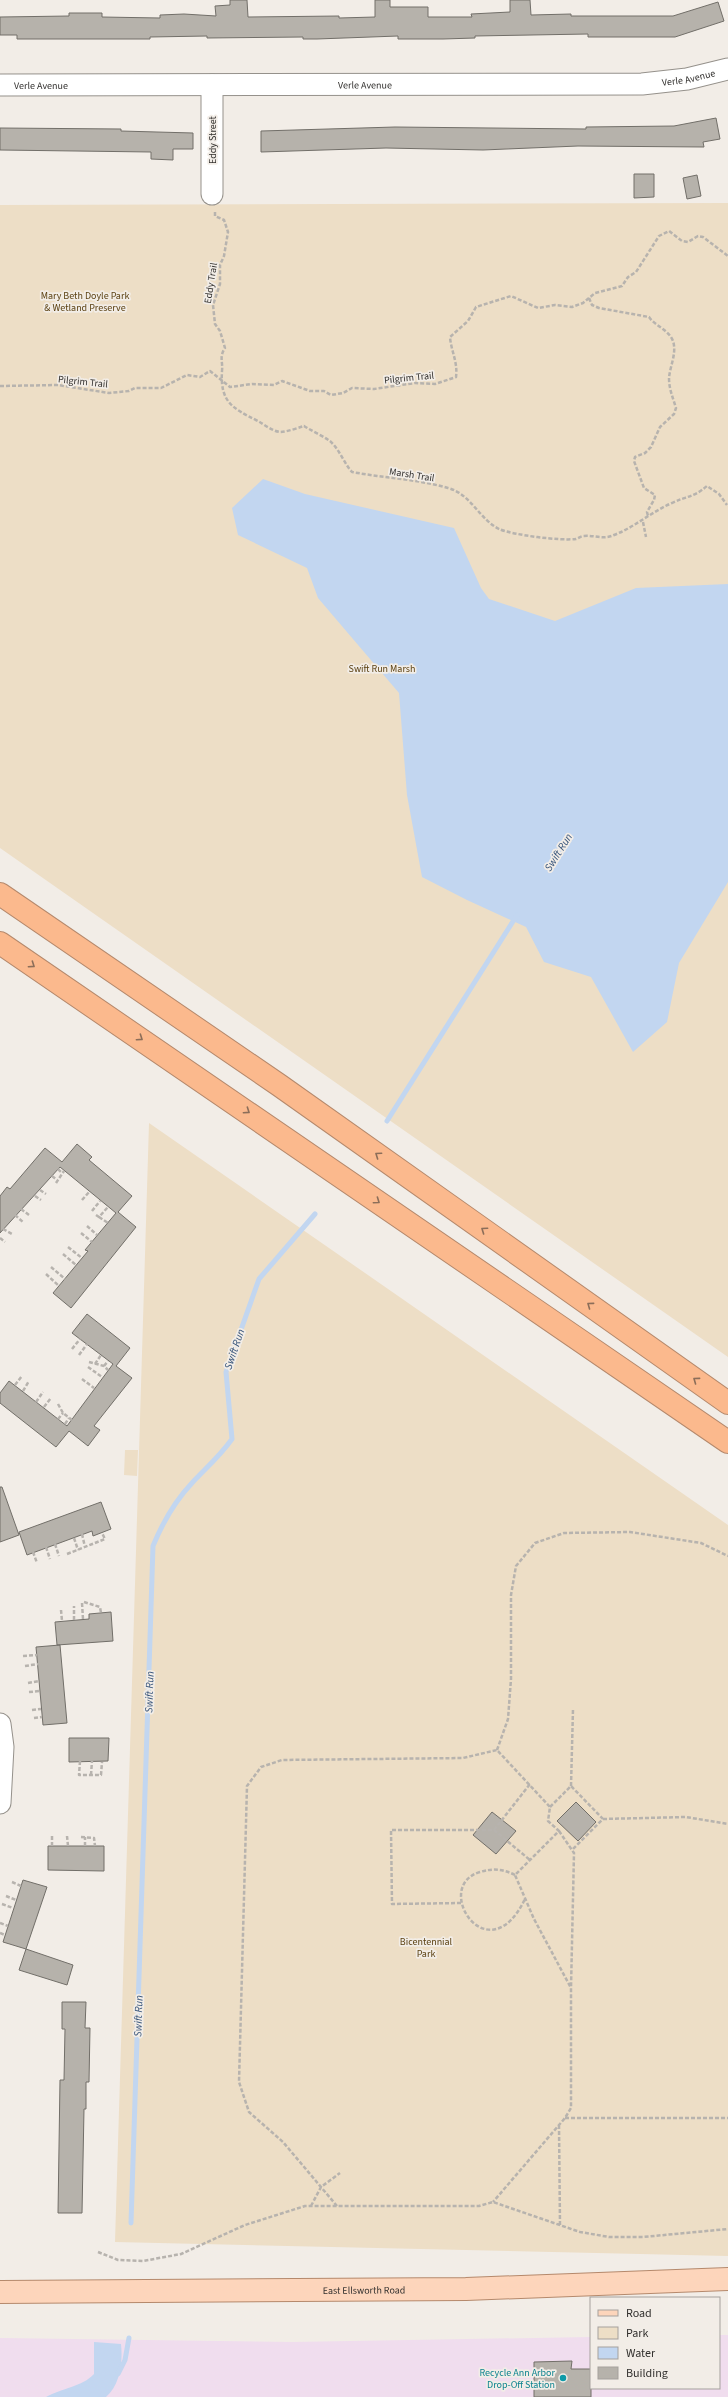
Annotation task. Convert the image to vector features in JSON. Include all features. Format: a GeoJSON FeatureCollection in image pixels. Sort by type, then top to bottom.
{"type":"FeatureCollection","features":[{"type":"Feature","properties":{"kind":"highway"},"geometry":{"type":"LineString","coordinates":[[0,894],[279,1085],[728,1403]]}},
{"type":"Feature","properties":{"kind":"highway"},"geometry":{"type":"LineString","coordinates":[[0,943],[728,1442]]}},
{"type":"Feature","properties":{"kind":"main road","name":"East Ellsworth Road"},"geometry":{"type":"LineString","coordinates":[[0,2292],[466,2289],[728,2280]]}},
{"type":"Feature","properties":{"kind":"street","name":"Verle Avenue"},"geometry":{"type":"LineString","coordinates":[[0,85],[642,84],[687,79],[728,69]]}},
{"type":"Feature","properties":{"kind":"street","name":"Eddy Street"},"geometry":{"type":"LineString","coordinates":[[212,85],[212,194]]}},
{"type":"Feature","properties":{"kind":"street"},"geometry":{"type":"LineString","coordinates":[[0,1724],[3,1747],[0,1803]]}},
{"type":"Feature","properties":{"kind":"path","name":"Eddy Trail"},"geometry":{"type":"LineString","coordinates":[[212,194],[215,216],[224,220],[228,232],[224,256],[220,265],[220,284],[214,305],[215,324],[220,331],[225,348],[220,355],[222,370],[221,379]]}},
{"type":"Feature","properties":{"kind":"path","name":"Pilgrim Trail"},"geometry":{"type":"LineString","coordinates":[[0,386],[58,385],[109,393],[128,391],[135,388],[161,388],[184,376],[191,374],[200,377],[208,371],[214,372],[221,379],[234,387],[252,384],[274,385],[282,381],[310,391],[324,391],[331,395],[343,393],[352,388],[374,389],[415,383],[435,384],[456,377],[458,368],[451,348],[450,337],[468,321],[476,307],[511,296],[538,308],[555,305],[572,307],[583,303],[595,293],[622,286],[628,277],[636,272],[641,262],[664,232],[673,232],[682,241],[688,242],[698,236],[703,237],[728,256]]}},
{"type":"Feature","properties":{"kind":"path"},"geometry":{"type":"LineString","coordinates":[[589,298],[592,305],[599,308],[649,317],[653,323],[666,331],[673,341],[674,350],[669,387],[676,408],[674,414],[660,427],[651,447],[645,453],[635,457],[634,461],[644,488],[655,495],[647,512],[648,516]]}},
{"type":"Feature","properties":{"kind":"path","name":"Marsh Trail"},"geometry":{"type":"LineString","coordinates":[[221,379],[224,395],[229,404],[243,414],[281,432],[304,426],[319,437],[332,442],[343,462],[352,472],[449,488],[474,504],[483,518],[499,528],[521,537],[532,535],[545,538],[575,539],[585,536],[605,538],[642,522],[648,516],[672,502],[684,500],[700,492],[707,486],[719,494],[727,505]]}},
{"type":"Feature","properties":{"kind":"path"},"geometry":{"type":"LineString","coordinates":[[642,522],[646,537]]}},
{"type":"Feature","properties":{"kind":"path"},"geometry":{"type":"LineString","coordinates":[[52,1176],[56,1181],[63,1172],[58,1169]]}},
{"type":"Feature","properties":{"kind":"path"},"geometry":{"type":"LineString","coordinates":[[40,1190],[46,1194]]}},
{"type":"Feature","properties":{"kind":"path"},"geometry":{"type":"LineString","coordinates":[[82,1200],[90,1192]]}},
{"type":"Feature","properties":{"kind":"path"},"geometry":{"type":"LineString","coordinates":[[35,1196],[41,1200]]}},
{"type":"Feature","properties":{"kind":"path"},"geometry":{"type":"LineString","coordinates":[[92,1211],[100,1201]]}},
{"type":"Feature","properties":{"kind":"path"},"geometry":{"type":"LineString","coordinates":[[99,1217],[108,1207]]}},
{"type":"Feature","properties":{"kind":"path"},"geometry":{"type":"LineString","coordinates":[[21,1209],[29,1215]]}},
{"type":"Feature","properties":{"kind":"path"},"geometry":{"type":"LineString","coordinates":[[15,1215],[23,1222]]}},
{"type":"Feature","properties":{"kind":"path"},"geometry":{"type":"LineString","coordinates":[[96,1215],[108,1223]]}},
{"type":"Feature","properties":{"kind":"path"},"geometry":{"type":"LineString","coordinates":[[86,1226],[97,1236]]}},
{"type":"Feature","properties":{"kind":"path"},"geometry":{"type":"LineString","coordinates":[[3,1229],[12,1234]]}},
{"type":"Feature","properties":{"kind":"path"},"geometry":{"type":"LineString","coordinates":[[81,1233],[92,1242]]}},
{"type":"Feature","properties":{"kind":"path"},"geometry":{"type":"LineString","coordinates":[[0,1238],[5,1242]]}},
{"type":"Feature","properties":{"kind":"path"},"geometry":{"type":"LineString","coordinates":[[68,1247],[82,1258]]}},
{"type":"Feature","properties":{"kind":"path"},"geometry":{"type":"LineString","coordinates":[[63,1254],[76,1265]]}},
{"type":"Feature","properties":{"kind":"path"},"geometry":{"type":"LineString","coordinates":[[52,1267],[65,1279]]}},
{"type":"Feature","properties":{"kind":"path"},"geometry":{"type":"LineString","coordinates":[[46,1274],[59,1286]]}},
{"type":"Feature","properties":{"kind":"path"},"geometry":{"type":"LineString","coordinates":[[72,1349],[80,1339]]}},
{"type":"Feature","properties":{"kind":"path"},"geometry":{"type":"LineString","coordinates":[[79,1355],[87,1344]]}},
{"type":"Feature","properties":{"kind":"path"},"geometry":{"type":"LineString","coordinates":[[95,1364],[101,1355]]}},
{"type":"Feature","properties":{"kind":"path"},"geometry":{"type":"LineString","coordinates":[[104,1366],[108,1361]]}},
{"type":"Feature","properties":{"kind":"path"},"geometry":{"type":"LineString","coordinates":[[89,1362],[104,1366],[108,1370]]}},
{"type":"Feature","properties":{"kind":"path"},"geometry":{"type":"LineString","coordinates":[[88,1367],[102,1377]]}},
{"type":"Feature","properties":{"kind":"path"},"geometry":{"type":"LineString","coordinates":[[15,1385],[22,1376]]}},
{"type":"Feature","properties":{"kind":"path"},"geometry":{"type":"LineString","coordinates":[[82,1379],[94,1388]]}},
{"type":"Feature","properties":{"kind":"path"},"geometry":{"type":"LineString","coordinates":[[23,1391],[29,1381]]}},
{"type":"Feature","properties":{"kind":"path"},"geometry":{"type":"LineString","coordinates":[[36,1402],[43,1392]]}},
{"type":"Feature","properties":{"kind":"path"},"geometry":{"type":"LineString","coordinates":[[44,1408],[50,1398]]}},
{"type":"Feature","properties":{"kind":"path"},"geometry":{"type":"LineString","coordinates":[[58,1404],[63,1413],[70,1419],[65,1424]]}},
{"type":"Feature","properties":{"kind":"path"},"geometry":{"type":"LineString","coordinates":[[58,1419],[63,1413]]}},
{"type":"Feature","properties":{"kind":"path"},"geometry":{"type":"LineString","coordinates":[[67,1554],[105,1539],[102,1532]]}},
{"type":"Feature","properties":{"kind":"path"},"geometry":{"type":"LineString","coordinates":[[498,1750],[508,1719],[511,1680],[511,1595],[516,1566],[535,1542],[564,1533],[630,1532],[701,1543],[728,1556]]}},
{"type":"Feature","properties":{"kind":"path"},"geometry":{"type":"LineString","coordinates":[[82,1534],[85,1547]]}},
{"type":"Feature","properties":{"kind":"path"},"geometry":{"type":"LineString","coordinates":[[74,1538],[78,1550]]}},
{"type":"Feature","properties":{"kind":"path"},"geometry":{"type":"LineString","coordinates":[[55,1544],[59,1556]]}},
{"type":"Feature","properties":{"kind":"path"},"geometry":{"type":"LineString","coordinates":[[46,1547],[50,1559]]}},
{"type":"Feature","properties":{"kind":"path"},"geometry":{"type":"LineString","coordinates":[[33,1552],[37,1563]]}},
{"type":"Feature","properties":{"kind":"path"},"geometry":{"type":"LineString","coordinates":[[83,1619],[83,1603],[100,1607],[101,1613]]}},
{"type":"Feature","properties":{"kind":"path"},"geometry":{"type":"LineString","coordinates":[[74,1606],[74,1620]]}},
{"type":"Feature","properties":{"kind":"path"},"geometry":{"type":"LineString","coordinates":[[62,1610],[62,1621]]}},
{"type":"Feature","properties":{"kind":"path"},"geometry":{"type":"LineString","coordinates":[[23,1656],[37,1655]]}},
{"type":"Feature","properties":{"kind":"path"},"geometry":{"type":"LineString","coordinates":[[25,1666],[38,1664]]}},
{"type":"Feature","properties":{"kind":"path"},"geometry":{"type":"LineString","coordinates":[[28,1682],[39,1682]]}},
{"type":"Feature","properties":{"kind":"path"},"geometry":{"type":"LineString","coordinates":[[30,1692],[40,1691]]}},
{"type":"Feature","properties":{"kind":"path"},"geometry":{"type":"LineString","coordinates":[[32,1710],[41,1709]]}},
{"type":"Feature","properties":{"kind":"path"},"geometry":{"type":"LineString","coordinates":[[98,2252],[118,2260],[143,2261],[181,2254],[245,2225],[305,2206],[479,2206],[493,2202],[565,2118],[571,2108],[572,1850],[559,1831],[548,1821],[550,1807],[571,1786],[573,1709]]}},
{"type":"Feature","properties":{"kind":"path"},"geometry":{"type":"LineString","coordinates":[[34,1718],[42,1717]]}},
{"type":"Feature","properties":{"kind":"path"},"geometry":{"type":"LineString","coordinates":[[498,1750],[550,1807]]}},
{"type":"Feature","properties":{"kind":"path"},"geometry":{"type":"LineString","coordinates":[[337,2206],[283,2142],[249,2112],[239,2082],[248,1786],[261,1767],[282,1760],[463,1758],[498,1750]]}},
{"type":"Feature","properties":{"kind":"path"},"geometry":{"type":"LineString","coordinates":[[80,1761],[79,1775],[101,1775],[102,1762]]}},
{"type":"Feature","properties":{"kind":"path"},"geometry":{"type":"LineString","coordinates":[[91,1775],[92,1762]]}},
{"type":"Feature","properties":{"kind":"path"},"geometry":{"type":"LineString","coordinates":[[494,1830],[530,1784]]}},
{"type":"Feature","properties":{"kind":"path"},"geometry":{"type":"LineString","coordinates":[[571,1786],[603,1819]]}},
{"type":"Feature","properties":{"kind":"path"},"geometry":{"type":"LineString","coordinates":[[572,1850],[603,1819],[686,1817],[728,1824]]}},
{"type":"Feature","properties":{"kind":"path"},"geometry":{"type":"LineString","coordinates":[[461,1903],[392,1904],[391,1830],[494,1830],[530,1860]]}},
{"type":"Feature","properties":{"kind":"path"},"geometry":{"type":"LineString","coordinates":[[515,1875],[559,1831]]}},
{"type":"Feature","properties":{"kind":"path"},"geometry":{"type":"LineString","coordinates":[[52,1835],[52,1846]]}},
{"type":"Feature","properties":{"kind":"path"},"geometry":{"type":"LineString","coordinates":[[67,1836],[68,1846]]}},
{"type":"Feature","properties":{"kind":"path"},"geometry":{"type":"LineString","coordinates":[[81,1837],[94,1838],[95,1846]]}},
{"type":"Feature","properties":{"kind":"path"},"geometry":{"type":"LineString","coordinates":[[85,1837],[85,1846]]}},
{"type":"Feature","properties":{"kind":"path"},"geometry":{"type":"LineString","coordinates":[[525,1898],[510,1923],[498,1928],[484,1929],[477,1926],[467,1916],[461,1903],[464,1885],[478,1873],[501,1870],[515,1875],[525,1898],[571,1988]]}},
{"type":"Feature","properties":{"kind":"path"},"geometry":{"type":"LineString","coordinates":[[12,1882],[21,1886]]}},
{"type":"Feature","properties":{"kind":"path"},"geometry":{"type":"LineString","coordinates":[[6,1896],[16,1900]]}},
{"type":"Feature","properties":{"kind":"path"},"geometry":{"type":"LineString","coordinates":[[2,1904],[14,1908]]}},
{"type":"Feature","properties":{"kind":"path"},"geometry":{"type":"LineString","coordinates":[[0,1923],[8,1926]]}},
{"type":"Feature","properties":{"kind":"path"},"geometry":{"type":"LineString","coordinates":[[0,1933],[5,1935]]}},
{"type":"Feature","properties":{"kind":"path"},"geometry":{"type":"LineString","coordinates":[[565,2118],[728,2118]]}},
{"type":"Feature","properties":{"kind":"path"},"geometry":{"type":"LineString","coordinates":[[559,2125],[560,2225]]}},
{"type":"Feature","properties":{"kind":"path"},"geometry":{"type":"LineString","coordinates":[[311,2206],[321,2187],[340,2173]]}},
{"type":"Feature","properties":{"kind":"path"},"geometry":{"type":"LineString","coordinates":[[493,2202],[580,2232],[609,2237],[643,2237],[728,2229]]}},
{"type":"Feature","properties":{"kind":"shaded area"},"geometry":{"type":"Polygon","coordinates":[[[720,2335],[728,2335],[728,2397],[0,2397],[0,2338],[292,2342],[590,2337],[590,2389],[720,2389],[720,2335]]]}},
{"type":"Feature","properties":{"kind":"green space","name":"Swift Run Marsh"},"geometry":{"type":"Polygon","coordinates":[[[728,203],[728,1357],[0,848],[0,205],[728,203]]]}},
{"type":"Feature","properties":{"kind":"green space","name":"Bicentennial Park"},"geometry":{"type":"Polygon","coordinates":[[[149,1123],[728,1525],[728,2256],[115,2242],[149,1123]]]}},
{"type":"Feature","properties":{"kind":"green space"},"geometry":{"type":"Polygon","coordinates":[[[125,1450],[138,1450],[137,1476],[124,1475],[125,1450]]]}},
{"type":"Feature","properties":{"kind":"water"},"geometry":{"type":"Polygon","coordinates":[[[263,479],[305,494],[454,528],[481,588],[489,599],[555,621],[636,588],[728,584],[728,882],[679,963],[667,1022],[633,1052],[591,977],[544,962],[526,927],[467,900],[422,877],[407,795],[399,693],[318,598],[307,568],[238,535],[232,508],[263,479]]]}},
{"type":"Feature","properties":{"kind":"water"},"geometry":{"type":"Polygon","coordinates":[[[94,2342],[121,2344],[120,2373],[111,2392],[106,2397],[46,2397],[78,2385],[94,2374],[94,2342]]]}},
{"type":"Feature","properties":{"kind":"building"},"geometry":{"type":"Polygon","coordinates":[[[230,0],[247,0],[248,17],[339,16],[339,18],[375,17],[375,0],[390,0],[390,7],[428,7],[428,17],[472,17],[471,14],[510,12],[510,0],[530,0],[531,15],[571,14],[571,16],[673,16],[718,2],[724,21],[675,37],[588,37],[588,34],[475,36],[475,38],[443,39],[398,39],[398,36],[303,39],[303,37],[207,38],[207,36],[150,37],[150,39],[17,39],[17,35],[0,35],[0,17],[69,16],[69,13],[102,13],[102,17],[160,18],[160,15],[184,14],[216,16],[215,6],[230,5],[230,0]]]}},
{"type":"Feature","properties":{"kind":"building"},"geometry":{"type":"Polygon","coordinates":[[[716,118],[720,139],[703,142],[704,147],[578,146],[483,150],[386,148],[261,152],[261,131],[395,127],[586,129],[586,127],[674,126],[716,118]]]}},
{"type":"Feature","properties":{"kind":"building"},"geometry":{"type":"Polygon","coordinates":[[[0,128],[121,129],[121,131],[193,133],[193,149],[173,149],[173,160],[151,159],[151,152],[0,150],[0,128]]]}},
{"type":"Feature","properties":{"kind":"building"},"geometry":{"type":"Polygon","coordinates":[[[634,174],[654,174],[654,197],[634,198],[634,174]]]}},
{"type":"Feature","properties":{"kind":"building"},"geometry":{"type":"Polygon","coordinates":[[[697,175],[701,196],[687,199],[683,178],[697,175]]]}},
{"type":"Feature","properties":{"kind":"building"},"geometry":{"type":"Polygon","coordinates":[[[77,1144],[92,1157],[89,1160],[132,1196],[118,1212],[136,1227],[71,1308],[53,1293],[88,1251],[85,1250],[116,1213],[60,1167],[0,1233],[0,1196],[7,1187],[10,1189],[45,1148],[62,1162],[77,1144]]]}},
{"type":"Feature","properties":{"kind":"building"},"geometry":{"type":"Polygon","coordinates":[[[87,1314],[130,1348],[116,1366],[132,1378],[94,1426],[100,1430],[88,1446],[69,1431],[56,1447],[0,1403],[0,1393],[9,1381],[67,1426],[113,1364],[72,1333],[87,1314]]]}},
{"type":"Feature","properties":{"kind":"building"},"geometry":{"type":"Polygon","coordinates":[[[0,1487],[2,1487],[19,1535],[0,1542],[0,1487]]]}},
{"type":"Feature","properties":{"kind":"building"},"geometry":{"type":"Polygon","coordinates":[[[101,1502],[111,1529],[93,1536],[92,1531],[27,1555],[19,1532],[101,1502]]]}},
{"type":"Feature","properties":{"kind":"building"},"geometry":{"type":"Polygon","coordinates":[[[111,1612],[113,1641],[57,1645],[55,1622],[89,1619],[89,1614],[111,1612]]]}},
{"type":"Feature","properties":{"kind":"building"},"geometry":{"type":"Polygon","coordinates":[[[60,1645],[67,1723],[43,1725],[36,1647],[60,1645]]]}},
{"type":"Feature","properties":{"kind":"building"},"geometry":{"type":"Polygon","coordinates":[[[69,1738],[109,1738],[108,1761],[69,1762],[69,1738]]]}},
{"type":"Feature","properties":{"kind":"building"},"geometry":{"type":"Polygon","coordinates":[[[576,1802],[596,1822],[578,1841],[557,1821],[576,1802]]]}},
{"type":"Feature","properties":{"kind":"building"},"geometry":{"type":"Polygon","coordinates":[[[492,1812],[516,1831],[496,1854],[473,1835],[492,1812]]]}},
{"type":"Feature","properties":{"kind":"building"},"geometry":{"type":"Polygon","coordinates":[[[48,1846],[104,1846],[104,1871],[48,1870],[48,1846]]]}},
{"type":"Feature","properties":{"kind":"building"},"geometry":{"type":"Polygon","coordinates":[[[23,1880],[47,1887],[26,1949],[3,1942],[23,1880]]]}},
{"type":"Feature","properties":{"kind":"building"},"geometry":{"type":"Polygon","coordinates":[[[26,1949],[73,1965],[67,1985],[19,1970],[26,1949]]]}},
{"type":"Feature","properties":{"kind":"building"},"geometry":{"type":"Polygon","coordinates":[[[62,2002],[86,2002],[85,2028],[90,2028],[89,2082],[86,2082],[86,2109],[84,2109],[82,2213],[58,2213],[60,2080],[64,2080],[65,2029],[62,2029],[62,2002]]]}},
{"type":"Feature","properties":{"kind":"building","name":"Recycle Ann Arbor Drop-Off Station"},"geometry":{"type":"Polygon","coordinates":[[[572,2361],[571,2369],[590,2369],[591,2397],[534,2397],[534,2362],[572,2361]]]}},
{"type":"Feature","properties":{"kind":"waterway","name":"Swift Run"},"geometry":{"type":"LineString","coordinates":[[387,1121],[517,915]]}},
{"type":"Feature","properties":{"kind":"waterway","name":"Swift Run"},"geometry":{"type":"LineString","coordinates":[[131,2223],[153,1546],[165,1521],[180,1497],[232,1439],[226,1372],[259,1279],[315,1214]]}},
{"type":"Feature","properties":{"kind":"waterway","name":"Swift Run"},"geometry":{"type":"LineString","coordinates":[[118,2374],[125,2360],[129,2338]]}},
{"type":"Feature","properties":{"kind":"place","name":"Recycle Ann Arbor Drop-Off Station"},"geometry":{"type":"Point","coordinates":[563,2378]}},
{"type":"Feature","properties":{"kind":"park label","name":"Mary Beth Doyle Park & Wetland Preserve"},"geometry":{"type":"Point","coordinates":[85,300]}}]}
